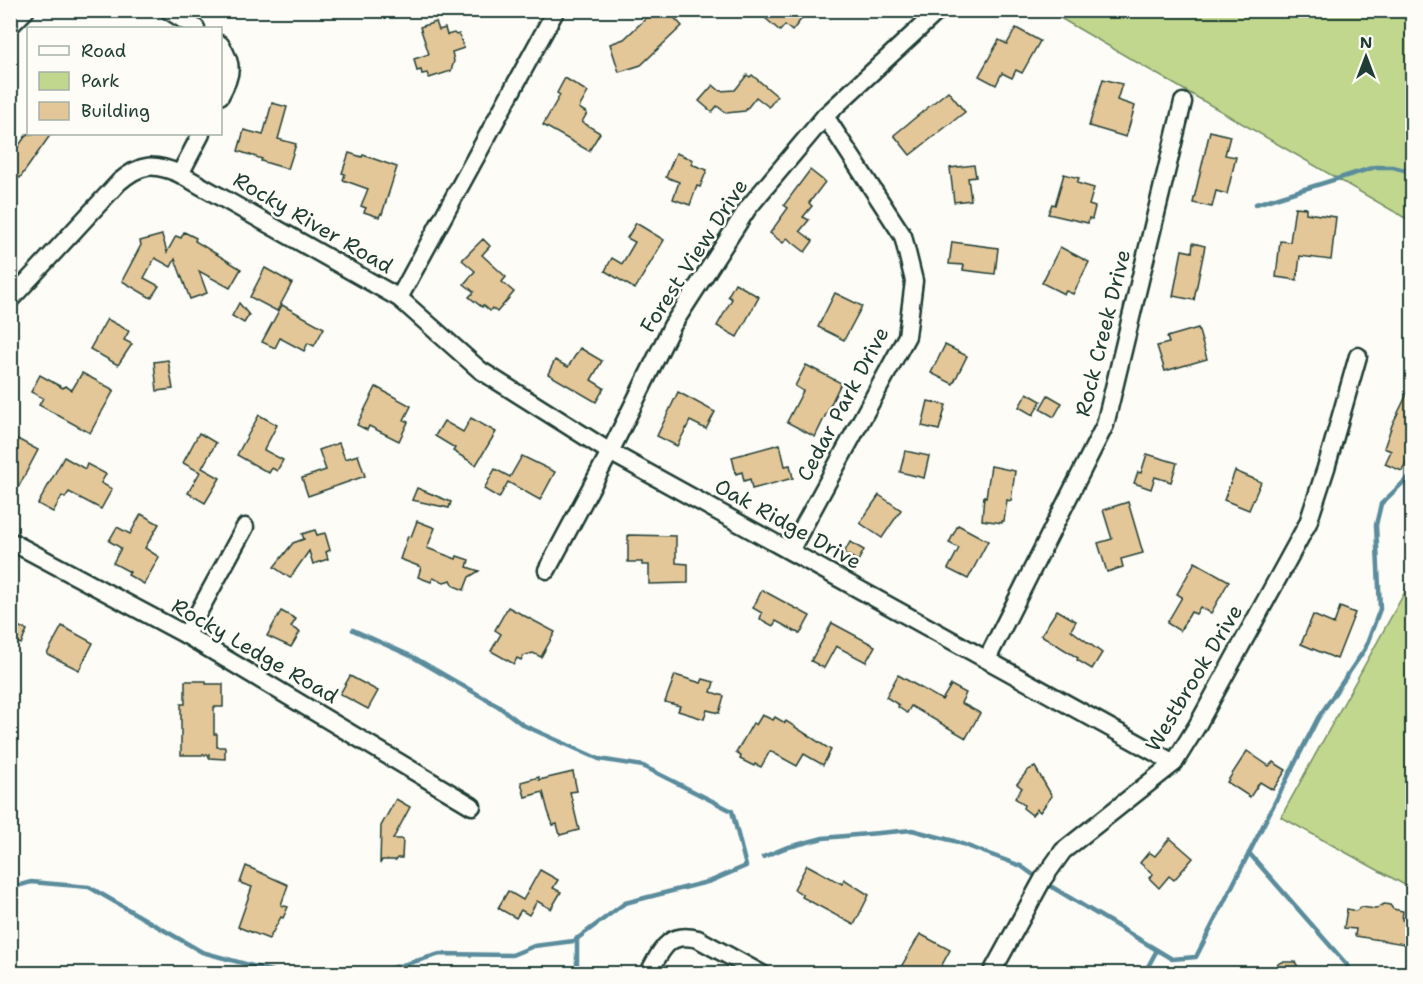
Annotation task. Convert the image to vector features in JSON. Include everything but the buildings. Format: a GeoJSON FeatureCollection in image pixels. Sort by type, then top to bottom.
{"type":"FeatureCollection","features":[{"type":"Feature","properties":{"kind":"street"},"geometry":{"type":"LineString","coordinates":[[10,26],[26,10]]}},
{"type":"Feature","properties":{"kind":"street"},"geometry":{"type":"LineString","coordinates":[[168,10],[194,27]]}},
{"type":"Feature","properties":{"kind":"street","name":"Rocky River Road"},"geometry":{"type":"LineString","coordinates":[[10,300],[119,182],[130,172],[145,166],[162,166],[180,174],[399,298],[556,10]]}},
{"type":"Feature","properties":{"kind":"street","name":"Forest View Drive"},"geometry":{"type":"LineString","coordinates":[[547,570],[610,452],[678,316],[748,208],[825,116],[939,10]]}},
{"type":"Feature","properties":{"kind":"street"},"geometry":{"type":"LineString","coordinates":[[222,47],[231,62],[227,82],[222,92]]}},
{"type":"Feature","properties":{"kind":"street","name":"Rock Creek Drive"},"geometry":{"type":"LineString","coordinates":[[987,659],[1105,425],[1183,102]]}},
{"type":"Feature","properties":{"kind":"street","name":"Cedar Park Drive"},"geometry":{"type":"LineString","coordinates":[[790,551],[907,336],[914,281],[903,236],[825,116]]}},
{"type":"Feature","properties":{"kind":"street"},"geometry":{"type":"LineString","coordinates":[[180,174],[200,135]]}},
{"type":"Feature","properties":{"kind":"street","name":"Oak Ridge Drive"},"geometry":{"type":"LineString","coordinates":[[399,298],[480,370],[610,452],[1174,763]]}},
{"type":"Feature","properties":{"kind":"street","name":"Westbrook Drive"},"geometry":{"type":"LineString","coordinates":[[991,974],[1043,879],[1063,851],[1174,763],[1202,716],[1308,523],[1358,356]]}},
{"type":"Feature","properties":{"kind":"street"},"geometry":{"type":"LineString","coordinates":[[186,634],[244,527]]}},
{"type":"Feature","properties":{"kind":"street","name":"Rocky Ledge Road"},"geometry":{"type":"LineString","coordinates":[[10,541],[186,634],[472,806]]}},
{"type":"Feature","properties":{"kind":"street"},"geometry":{"type":"LineString","coordinates":[[648,974],[668,942],[678,936],[688,936],[698,939],[762,974]]}},
{"type":"Feature","properties":{"kind":"green space"},"geometry":{"type":"Polygon","coordinates":[[[1048,11],[1412,11],[1412,222],[1048,11]]]}},
{"type":"Feature","properties":{"kind":"green space"},"geometry":{"type":"Polygon","coordinates":[[[1412,579],[1412,889],[1281,817],[1412,579]]]}},
{"type":"Feature","properties":{"kind":"waterway"},"geometry":{"type":"LineString","coordinates":[[1256,204],[1375,167],[1393,167],[1412,172]]}},
{"type":"Feature","properties":{"kind":"waterway"},"geometry":{"type":"LineString","coordinates":[[1052,887],[1172,959],[1196,957],[1318,718],[1365,649],[1380,609],[1376,525],[1381,504],[1412,474]]}},
{"type":"Feature","properties":{"kind":"waterway"},"geometry":{"type":"LineString","coordinates":[[353,630],[413,657],[498,706],[523,725],[599,759],[643,766],[732,811],[746,866],[711,881],[625,903],[574,941],[534,946],[512,955],[440,954],[372,974]]}},
{"type":"Feature","properties":{"kind":"waterway"},"geometry":{"type":"LineString","coordinates":[[763,857],[785,848],[823,838],[912,830],[954,841],[1021,866],[1032,874]]}},
{"type":"Feature","properties":{"kind":"waterway"},"geometry":{"type":"LineString","coordinates":[[1249,853],[1348,966],[1350,974]]}},
{"type":"Feature","properties":{"kind":"waterway"},"geometry":{"type":"LineString","coordinates":[[10,888],[31,882],[89,887],[202,952],[282,974]]}},
{"type":"Feature","properties":{"kind":"waterway"},"geometry":{"type":"LineString","coordinates":[[577,938],[577,974]]}},
{"type":"Feature","properties":{"kind":"waterway"},"geometry":{"type":"LineString","coordinates":[[1144,974],[1157,950]]}}]}
